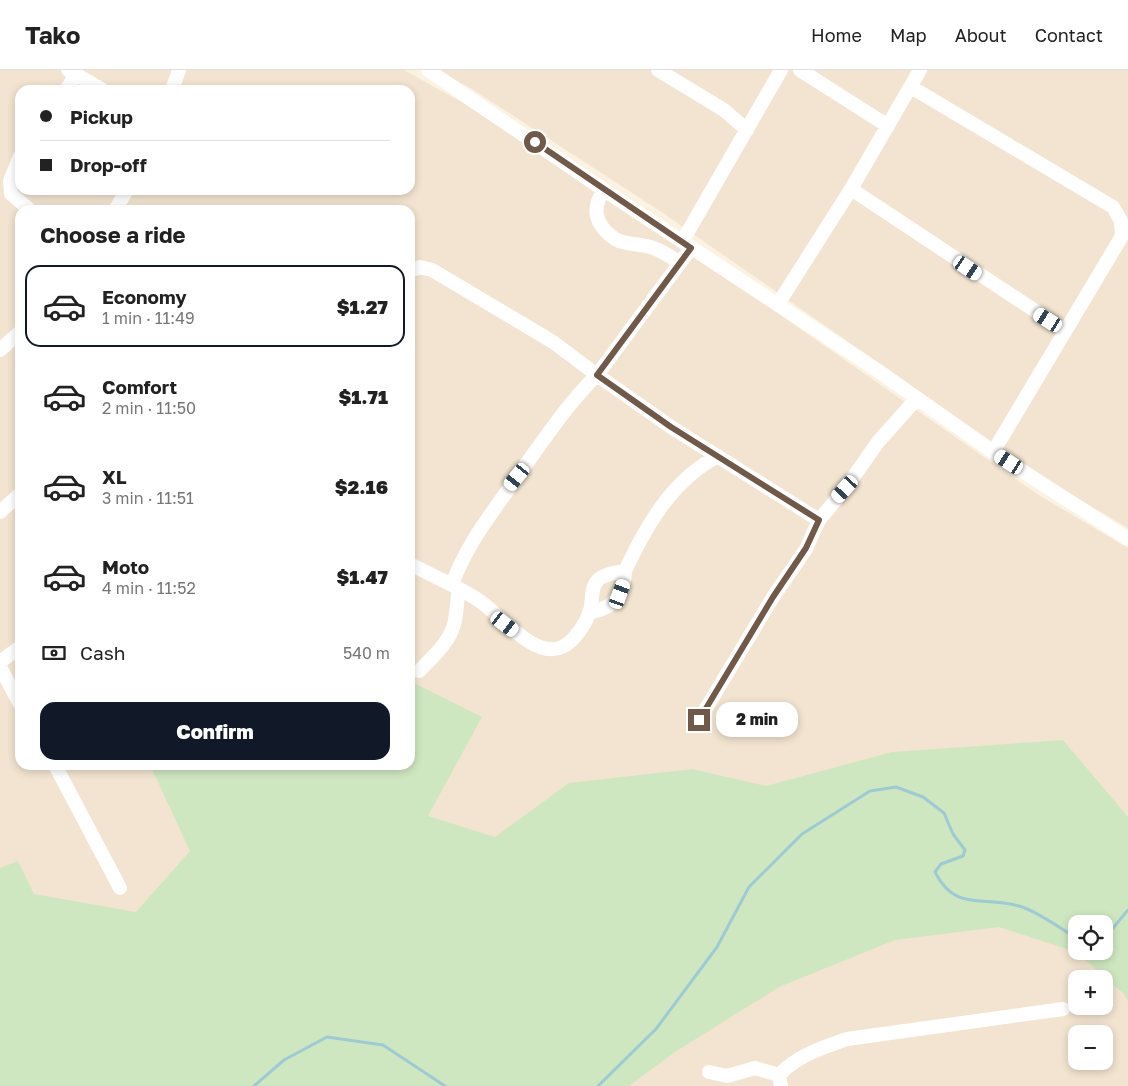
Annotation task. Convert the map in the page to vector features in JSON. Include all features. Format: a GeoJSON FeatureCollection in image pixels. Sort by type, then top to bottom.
{"type":"FeatureCollection","features":[{"type":"Feature","properties":{"kind":"street"},"geometry":{"type":"LineString","coordinates":[[174,85],[179,70]]}},
{"type":"Feature","properties":{"kind":"street"},"geometry":{"type":"LineString","coordinates":[[428,70],[604,190],[878,370],[993,452],[1128,539]]}},
{"type":"Feature","properties":{"kind":"street"},"geometry":{"type":"LineString","coordinates":[[658,70],[724,110],[747,130]]}},
{"type":"Feature","properties":{"kind":"street"},"geometry":{"type":"LineString","coordinates":[[420,671],[443,646],[455,621],[456,587],[462,558],[497,502],[580,392],[597,375],[680,263],[687,245],[747,130],[781,70]]}},
{"type":"Feature","properties":{"kind":"street"},"geometry":{"type":"LineString","coordinates":[[800,70],[888,126]]}},
{"type":"Feature","properties":{"kind":"street"},"geometry":{"type":"LineString","coordinates":[[778,304],[851,189],[920,70]]}},
{"type":"Feature","properties":{"kind":"street"},"geometry":{"type":"LineString","coordinates":[[68,85],[72,73],[94,85]]}},
{"type":"Feature","properties":{"kind":"street"},"geometry":{"type":"LineString","coordinates":[[911,87],[1113,207],[1118,213],[1123,228],[1122,236],[1064,330],[993,452]]}},
{"type":"Feature","properties":{"kind":"street"},"geometry":{"type":"LineString","coordinates":[[15,168],[10,181],[11,194],[24,205]]}},
{"type":"Feature","properties":{"kind":"street"},"geometry":{"type":"LineString","coordinates":[[851,189],[1064,330]]}},
{"type":"Feature","properties":{"kind":"street"},"geometry":{"type":"LineString","coordinates":[[604,190],[596,202],[597,219],[616,239],[648,246],[669,255],[680,263]]}},
{"type":"Feature","properties":{"kind":"street"},"geometry":{"type":"LineString","coordinates":[[415,269],[432,270],[554,342],[671,427],[819,520]]}},
{"type":"Feature","properties":{"kind":"street"},"geometry":{"type":"LineString","coordinates":[[0,350],[15,336]]}},
{"type":"Feature","properties":{"kind":"street"},"geometry":{"type":"LineString","coordinates":[[699,720],[773,597],[806,548],[819,520],[845,489],[878,442],[911,405],[919,400]]}},
{"type":"Feature","properties":{"kind":"street"},"geometry":{"type":"LineString","coordinates":[[698,466],[704,447]]}},
{"type":"Feature","properties":{"kind":"street"},"geometry":{"type":"LineString","coordinates":[[590,612],[603,610],[613,603],[620,594],[625,580],[624,572],[641,536],[672,492],[698,466],[718,456]]}},
{"type":"Feature","properties":{"kind":"street"},"geometry":{"type":"LineString","coordinates":[[0,512],[15,498]]}},
{"type":"Feature","properties":{"kind":"street"},"geometry":{"type":"LineString","coordinates":[[415,566],[484,603],[505,624],[533,645],[552,649],[562,647],[576,636],[590,612],[592,591],[596,582],[605,575],[624,572]]}},
{"type":"Feature","properties":{"kind":"street"},"geometry":{"type":"LineString","coordinates":[[0,662],[15,651]]}},
{"type":"Feature","properties":{"kind":"street"},"geometry":{"type":"LineString","coordinates":[[0,667],[15,695]]}},
{"type":"Feature","properties":{"kind":"street"},"geometry":{"type":"LineString","coordinates":[[58,770],[120,888]]}},
{"type":"Feature","properties":{"kind":"street"},"geometry":{"type":"LineString","coordinates":[[709,1072],[727,1076],[755,1068],[780,1081],[791,1062],[816,1050],[847,1039],[1063,1009]]}},
{"type":"Feature","properties":{"kind":"shaded area"},"geometry":{"type":"Polygon","coordinates":[[[0,70],[404,70],[463,103],[654,227],[1037,494],[1128,548],[1128,1086],[0,1086],[0,70]]]}},
{"type":"Feature","properties":{"kind":"shaded area"},"geometry":{"type":"Polygon","coordinates":[[[438,70],[1128,70],[1128,528],[1047,480],[663,213],[472,89],[438,70]]]}},
{"type":"Feature","properties":{"kind":"green space"},"geometry":{"type":"Polygon","coordinates":[[[415,684],[482,717],[428,816],[495,837],[569,783],[692,769],[766,786],[892,752],[1063,740],[1128,817],[1128,1001],[1124,994],[1113,984],[1113,970],[1097,970],[1085,960],[1113,960],[1113,915],[1068,915],[1068,949],[999,927],[895,940],[779,987],[675,1052],[629,1086],[0,1086],[0,868],[18,861],[34,894],[136,912],[190,851],[152,770],[415,770],[415,684]]]}},
{"type":"Feature","properties":{"kind":"waterway"},"geometry":{"type":"LineString","coordinates":[[598,1086],[656,1029],[717,947],[749,887],[802,834],[870,791],[896,787],[923,797],[944,813],[953,834],[965,850],[963,856],[941,864],[935,872],[943,885],[952,893],[961,898],[1006,903],[1026,908],[1068,933]]}},
{"type":"Feature","properties":{"kind":"waterway"},"geometry":{"type":"LineString","coordinates":[[1113,928],[1128,910]]}},
{"type":"Feature","properties":{"kind":"waterway"},"geometry":{"type":"LineString","coordinates":[[254,1086],[284,1060],[327,1037],[383,1045],[445,1086]]}},
{"type":"Feature","properties":{"kind":"route"},"geometry":{"type":"LineString","coordinates":[[535,142],[691,248],[597,375],[671,427],[819,520],[806,548],[773,597],[699,720]]}}]}
